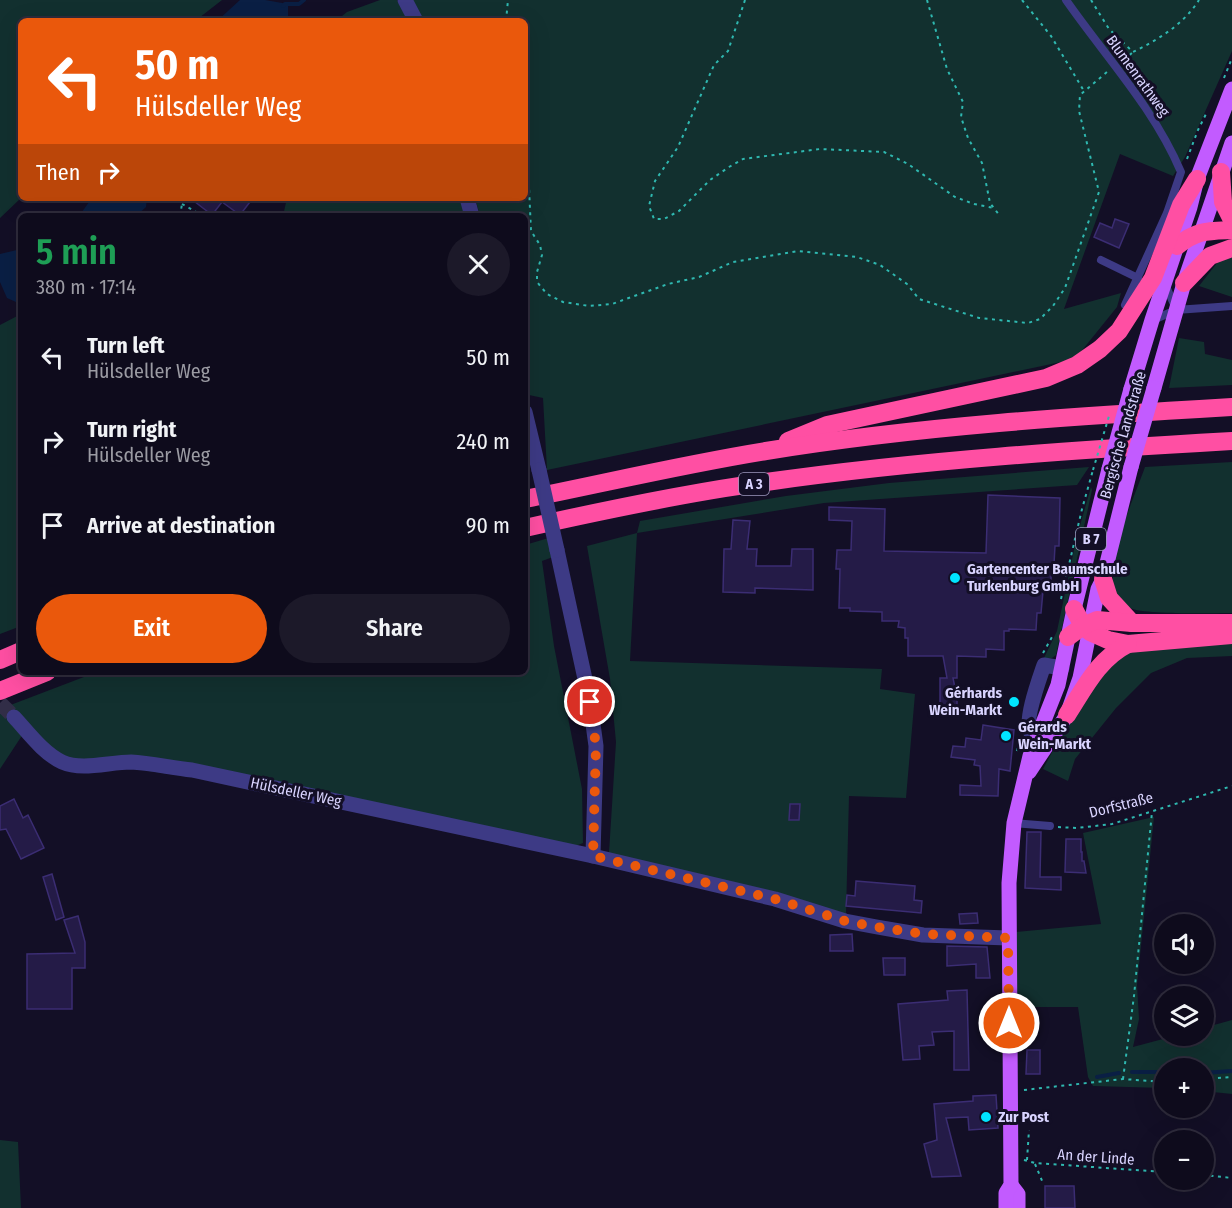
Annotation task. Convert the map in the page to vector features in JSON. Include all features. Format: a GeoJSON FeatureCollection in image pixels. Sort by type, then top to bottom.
{"type":"FeatureCollection","features":[{"type":"Feature","properties":{"kind":"highway"},"geometry":{"type":"LineString","coordinates":[[1221,172],[1222,202],[1232,220]]}},
{"type":"Feature","properties":{"kind":"highway"},"geometry":{"type":"LineString","coordinates":[[765,451],[827,425],[1046,378],[1077,364],[1100,349],[1119,331],[1153,278],[1181,205],[1189,176]]}},
{"type":"Feature","properties":{"kind":"highway"},"geometry":{"type":"LineString","coordinates":[[1177,246],[1201,231],[1232,230]]}},
{"type":"Feature","properties":{"kind":"highway"},"geometry":{"type":"LineString","coordinates":[[1184,283],[1210,256],[1232,248]]}},
{"type":"Feature","properties":{"kind":"highway","name":"A 3"},"geometry":{"type":"LineString","coordinates":[[528,498],[765,451],[877,436],[1037,420],[1232,407]]}},
{"type":"Feature","properties":{"kind":"highway","name":"A 3"},"geometry":{"type":"LineString","coordinates":[[528,527],[636,503],[765,482],[862,470],[985,456],[1232,441]]}},
{"type":"Feature","properties":{"kind":"highway"},"geometry":{"type":"LineString","coordinates":[[1103,579],[1109,598],[1132,623]]}},
{"type":"Feature","properties":{"kind":"highway"},"geometry":{"type":"LineString","coordinates":[[1067,609],[1108,640],[1128,644],[1232,635]]}},
{"type":"Feature","properties":{"kind":"highway"},"geometry":{"type":"LineString","coordinates":[[1068,638],[1088,626],[1132,623],[1232,623]]}},
{"type":"Feature","properties":{"kind":"highway"},"geometry":{"type":"LineString","coordinates":[[1069,709],[1099,666],[1113,652],[1128,644]]}},
{"type":"Feature","properties":{"kind":"highway"},"geometry":{"type":"LineString","coordinates":[[0,660],[18,652]]}},
{"type":"Feature","properties":{"kind":"highway"},"geometry":{"type":"LineString","coordinates":[[0,691],[40,675]]}},
{"type":"Feature","properties":{"kind":"main road","name":"Bergische Landstraße"},"geometry":{"type":"LineString","coordinates":[[1006,1208],[1006,1193],[1011,1185],[1008,938],[1009,883],[1014,822],[1030,756],[1058,686],[1068,638],[1067,609],[1152,320],[1190,207],[1189,176],[1232,89]]}},
{"type":"Feature","properties":{"kind":"main road","name":"Bergische Landstraße"},"geometry":{"type":"LineString","coordinates":[[1027,774],[1054,736],[1069,709],[1080,678],[1088,626],[1103,579],[1131,467],[1184,283],[1232,143]]}},
{"type":"Feature","properties":{"kind":"main road"},"geometry":{"type":"LineString","coordinates":[[1062,668],[1071,676],[1069,709]]}},
{"type":"Feature","properties":{"kind":"main road","name":"Bergische Landstraße"},"geometry":{"type":"LineString","coordinates":[[1011,1185],[1018,1194],[1018,1208]]}},
{"type":"Feature","properties":{"kind":"street"},"geometry":{"type":"LineString","coordinates":[[405,0],[414,18]]}},
{"type":"Feature","properties":{"kind":"street"},"geometry":{"type":"LineString","coordinates":[[528,424],[590,702],[596,746],[593,856]]}},
{"type":"Feature","properties":{"kind":"street","name":"Hülsdeller Weg"},"geometry":{"type":"LineString","coordinates":[[14,717],[48,753],[74,766],[134,762],[192,770],[593,856],[775,899],[845,921],[923,934],[1008,938]]}},
{"type":"Feature","properties":{"kind":"street"},"geometry":{"type":"LineString","coordinates":[[1037,737],[1054,736]]}},
{"type":"Feature","properties":{"kind":"lane","name":"Blumenrathweg"},"geometry":{"type":"LineString","coordinates":[[1066,0],[1152,117],[1189,176]]}},
{"type":"Feature","properties":{"kind":"lane","name":"Bergische Landstraße"},"geometry":{"type":"LineString","coordinates":[[1125,305],[1167,213],[1189,176]]}},
{"type":"Feature","properties":{"kind":"lane"},"geometry":{"type":"LineString","coordinates":[[1101,260],[1138,278]]}},
{"type":"Feature","properties":{"kind":"lane"},"geometry":{"type":"LineString","coordinates":[[1164,284],[1176,310]]}},
{"type":"Feature","properties":{"kind":"lane"},"geometry":{"type":"LineString","coordinates":[[1152,320],[1176,310],[1232,306]]}},
{"type":"Feature","properties":{"kind":"lane"},"geometry":{"type":"LineString","coordinates":[[1014,822],[1050,826]]}},
{"type":"Feature","properties":{"kind":"path"},"geometry":{"type":"LineString","coordinates":[[506,18],[508,0]]}},
{"type":"Feature","properties":{"kind":"path"},"geometry":{"type":"LineString","coordinates":[[745,0],[728,51],[714,65],[678,147],[655,181],[649,206],[654,219],[664,219],[679,211],[711,180],[743,159],[820,149],[884,152],[909,164],[955,197],[994,208]]}},
{"type":"Feature","properties":{"kind":"path"},"geometry":{"type":"LineString","coordinates":[[927,0],[947,69],[963,102],[961,117],[968,138],[981,163],[990,203],[1000,216]]}},
{"type":"Feature","properties":{"kind":"path"},"geometry":{"type":"LineString","coordinates":[[528,180],[531,231],[540,245],[542,255],[537,272],[537,282],[547,294],[563,302],[589,306],[612,304],[668,284],[699,277],[733,262],[798,251],[857,257],[880,265],[907,285],[919,299],[979,318],[1028,323],[1040,319],[1053,306],[1065,288],[1099,192],[1079,111],[1080,95],[1084,91],[1051,36],[1022,0]]}},
{"type":"Feature","properties":{"kind":"path"},"geometry":{"type":"LineString","coordinates":[[1091,0],[1109,29],[1133,52],[1160,39],[1190,15],[1199,0]]}},
{"type":"Feature","properties":{"kind":"path"},"geometry":{"type":"LineString","coordinates":[[180,213],[182,201]]}},
{"type":"Feature","properties":{"kind":"path"},"geometry":{"type":"LineString","coordinates":[[182,204],[198,213]]}},
{"type":"Feature","properties":{"kind":"path","name":"Bergische Landstraße"},"geometry":{"type":"LineString","coordinates":[[1067,609],[1082,509],[1109,412]]}},
{"type":"Feature","properties":{"kind":"path","name":"Dorfstraße"},"geometry":{"type":"LineString","coordinates":[[1050,826],[1100,827],[1232,786]]}},
{"type":"Feature","properties":{"kind":"path"},"geometry":{"type":"LineString","coordinates":[[1123,1079],[1134,996],[1152,812]]}},
{"type":"Feature","properties":{"kind":"path"},"geometry":{"type":"LineString","coordinates":[[1214,1078],[1232,1077]]}},
{"type":"Feature","properties":{"kind":"path"},"geometry":{"type":"LineString","coordinates":[[1028,1091],[1123,1079],[1154,1081]]}},
{"type":"Feature","properties":{"kind":"path","name":"An der Linde"},"geometry":{"type":"LineString","coordinates":[[1029,1130],[1027,1160],[1035,1163],[1154,1171]]}},
{"type":"Feature","properties":{"kind":"path"},"geometry":{"type":"LineString","coordinates":[[1035,1163],[1042,1183]]}},
{"type":"Feature","properties":{"kind":"path"},"geometry":{"type":"LineString","coordinates":[[1214,1177],[1232,1178]]}},
{"type":"Feature","properties":{"kind":"green space"},"geometry":{"type":"Polygon","coordinates":[[[0,0],[222,0],[199,18],[18,18],[18,201],[0,218],[0,0]]]}},
{"type":"Feature","properties":{"kind":"green space"},"geometry":{"type":"Polygon","coordinates":[[[380,0],[397,0],[406,18],[340,18],[347,12],[380,0]]]}},
{"type":"Feature","properties":{"kind":"green space"},"geometry":{"type":"Polygon","coordinates":[[[412,0],[1232,0],[1232,51],[1185,157],[1173,176],[1120,154],[1064,309],[1121,293],[1117,307],[1075,359],[547,470],[543,398],[529,395],[528,391],[528,213],[479,213],[476,201],[528,201],[528,18],[421,18],[412,0]]]}},
{"type":"Feature","properties":{"kind":"green space"},"geometry":{"type":"Polygon","coordinates":[[[286,201],[462,201],[465,213],[284,213],[286,201]]]}},
{"type":"Feature","properties":{"kind":"green space"},"geometry":{"type":"Polygon","coordinates":[[[1232,257],[1232,297],[1199,286],[1221,258],[1232,257]]]}},
{"type":"Feature","properties":{"kind":"green space"},"geometry":{"type":"Polygon","coordinates":[[[18,316],[18,627],[0,634],[0,325],[18,316]]]}},
{"type":"Feature","properties":{"kind":"green space"},"geometry":{"type":"Polygon","coordinates":[[[1179,338],[1204,342],[1205,354],[1232,360],[1232,385],[1169,388],[1179,338]]]}},
{"type":"Feature","properties":{"kind":"green space"},"geometry":{"type":"Polygon","coordinates":[[[1232,462],[1232,613],[1149,612],[1127,606],[1114,590],[1113,569],[1124,524],[1145,467],[1232,462]]]}},
{"type":"Feature","properties":{"kind":"green space"},"geometry":{"type":"Polygon","coordinates":[[[1089,467],[1077,485],[824,503],[637,533],[640,521],[786,496],[889,483],[1089,467]]]}},
{"type":"Feature","properties":{"kind":"green space"},"geometry":{"type":"Polygon","coordinates":[[[1091,487],[1056,655],[1052,658],[1044,658],[1057,631],[1077,536],[1091,487]]]}},
{"type":"Feature","properties":{"kind":"green space"},"geometry":{"type":"Polygon","coordinates":[[[637,533],[630,661],[882,669],[880,689],[915,694],[906,798],[849,796],[846,914],[609,853],[616,742],[610,679],[587,546],[637,533]]]}},
{"type":"Feature","properties":{"kind":"green space"},"geometry":{"type":"Polygon","coordinates":[[[552,537],[553,557],[542,561],[554,646],[582,789],[583,843],[573,847],[382,804],[71,760],[23,734],[0,769],[0,709],[89,675],[528,675],[528,544],[552,537]]]}},
{"type":"Feature","properties":{"kind":"green space"},"geometry":{"type":"Polygon","coordinates":[[[1232,639],[1232,656],[1187,658],[1151,673],[1116,708],[1075,759],[1068,781],[1043,769],[1078,704],[1125,650],[1232,639]]]}},
{"type":"Feature","properties":{"kind":"green space"},"geometry":{"type":"Polygon","coordinates":[[[1154,817],[1137,985],[1139,1019],[1133,1047],[1154,1041],[1154,1046],[1214,1046],[1214,1025],[1232,1020],[1232,1094],[1214,1092],[1214,1058],[1154,1058],[1154,1088],[1093,1086],[1088,1077],[1078,1007],[1017,1007],[1016,932],[1101,924],[1083,833],[1154,817]]]}},
{"type":"Feature","properties":{"kind":"green space"},"geometry":{"type":"Polygon","coordinates":[[[0,1140],[18,1142],[21,1208],[0,1208],[0,1140]]]}},
{"type":"Feature","properties":{"kind":"water"},"geometry":{"type":"Polygon","coordinates":[[[240,0],[265,0],[288,4],[288,18],[220,18],[240,0]]]}},
{"type":"Feature","properties":{"kind":"water"},"geometry":{"type":"Polygon","coordinates":[[[90,201],[147,201],[146,207],[139,213],[81,213],[90,201]]]}},
{"type":"Feature","properties":{"kind":"water"},"geometry":{"type":"Polygon","coordinates":[[[18,250],[18,301],[16,302],[7,298],[0,282],[0,254],[18,250]]]}},
{"type":"Feature","properties":{"kind":"building"},"geometry":{"type":"Polygon","coordinates":[[[194,201],[251,201],[242,213],[237,213],[222,202],[214,213],[209,213],[194,201]]]}},
{"type":"Feature","properties":{"kind":"building"},"geometry":{"type":"Polygon","coordinates":[[[1115,219],[1129,224],[1119,248],[1094,237],[1100,223],[1112,228],[1115,219]]]}},
{"type":"Feature","properties":{"kind":"building"},"geometry":{"type":"Polygon","coordinates":[[[988,495],[1060,498],[1059,546],[1055,546],[1054,564],[1051,563],[1051,580],[1044,580],[1041,613],[1037,613],[1036,630],[1009,629],[1009,631],[1004,631],[1004,650],[986,649],[986,657],[957,656],[957,678],[953,678],[957,707],[940,706],[940,678],[947,678],[943,656],[908,656],[908,638],[905,638],[905,628],[898,627],[899,621],[882,621],[882,612],[850,611],[850,608],[839,608],[840,569],[836,569],[837,550],[851,550],[852,521],[829,520],[829,507],[885,509],[884,551],[986,553],[988,495]]]}},
{"type":"Feature","properties":{"kind":"building"},"geometry":{"type":"Polygon","coordinates":[[[733,520],[750,521],[747,549],[757,549],[756,566],[791,566],[792,549],[813,549],[813,590],[755,588],[755,593],[723,592],[724,549],[731,549],[733,520]]]}},
{"type":"Feature","properties":{"kind":"building"},"geometry":{"type":"Polygon","coordinates":[[[983,725],[1014,730],[1010,771],[999,769],[998,796],[960,795],[960,785],[981,786],[980,766],[974,765],[975,760],[951,757],[953,746],[965,747],[966,738],[981,740],[983,725]]]}},
{"type":"Feature","properties":{"kind":"building"},"geometry":{"type":"Polygon","coordinates":[[[14,799],[23,818],[28,815],[44,848],[21,859],[6,829],[0,830],[0,806],[14,799]]]}},
{"type":"Feature","properties":{"kind":"building"},"geometry":{"type":"Polygon","coordinates":[[[790,804],[800,804],[799,820],[789,820],[790,804]]]}},
{"type":"Feature","properties":{"kind":"building"},"geometry":{"type":"Polygon","coordinates":[[[1027,832],[1041,832],[1040,877],[1061,877],[1061,890],[1025,888],[1027,832]]]}},
{"type":"Feature","properties":{"kind":"building"},"geometry":{"type":"Polygon","coordinates":[[[1066,839],[1081,839],[1082,861],[1084,861],[1086,873],[1065,872],[1066,839]]]}},
{"type":"Feature","properties":{"kind":"building"},"geometry":{"type":"Polygon","coordinates":[[[52,874],[64,917],[56,920],[43,877],[52,874]]]}},
{"type":"Feature","properties":{"kind":"building"},"geometry":{"type":"Polygon","coordinates":[[[856,881],[915,886],[914,900],[922,901],[921,913],[846,906],[847,895],[855,896],[856,881]]]}},
{"type":"Feature","properties":{"kind":"building"},"geometry":{"type":"Polygon","coordinates":[[[977,913],[978,923],[960,924],[959,914],[977,913]]]}},
{"type":"Feature","properties":{"kind":"building"},"geometry":{"type":"Polygon","coordinates":[[[78,916],[85,942],[85,968],[72,968],[72,1009],[27,1009],[27,954],[75,953],[64,920],[78,916]]]}},
{"type":"Feature","properties":{"kind":"building"},"geometry":{"type":"Polygon","coordinates":[[[852,934],[853,951],[830,951],[830,935],[852,934]]]}},
{"type":"Feature","properties":{"kind":"building"},"geometry":{"type":"Polygon","coordinates":[[[947,946],[987,947],[990,978],[976,978],[976,964],[947,966],[947,946]]]}},
{"type":"Feature","properties":{"kind":"building"},"geometry":{"type":"Polygon","coordinates":[[[883,958],[905,958],[905,975],[884,975],[883,958]]]}},
{"type":"Feature","properties":{"kind":"building"},"geometry":{"type":"Polygon","coordinates":[[[967,990],[969,1070],[954,1070],[954,1031],[932,1032],[934,1045],[919,1046],[920,1059],[903,1060],[898,1004],[948,1000],[947,991],[967,990]]]}},
{"type":"Feature","properties":{"kind":"building"},"geometry":{"type":"Polygon","coordinates":[[[1027,1050],[1040,1050],[1040,1074],[1026,1074],[1027,1050]]]}},
{"type":"Feature","properties":{"kind":"building"},"geometry":{"type":"Polygon","coordinates":[[[996,1095],[998,1128],[969,1130],[968,1117],[946,1118],[961,1176],[932,1177],[924,1144],[937,1140],[934,1104],[973,1101],[973,1096],[996,1095]]]}},
{"type":"Feature","properties":{"kind":"building"},"geometry":{"type":"Polygon","coordinates":[[[1045,1186],[1074,1186],[1075,1208],[1045,1208],[1045,1186]]]}},
{"type":"Feature","properties":{"kind":"waterway"},"geometry":{"type":"LineString","coordinates":[[283,6],[299,4],[304,0]]}},
{"type":"Feature","properties":{"kind":"waterway"},"geometry":{"type":"LineString","coordinates":[[1214,1072],[1232,1071]]}},
{"type":"Feature","properties":{"kind":"waterway"},"geometry":{"type":"LineString","coordinates":[[1132,1072],[1154,1072]]}},
{"type":"Feature","properties":{"kind":"waterway"},"geometry":{"type":"LineString","coordinates":[[1097,1077],[1119,1073]]}},
{"type":"Feature","properties":{"kind":"tunnel"},"geometry":{"type":"LineString","coordinates":[[0,703],[14,717]]}},
{"type":"Feature","properties":{"kind":"place","name":"Gartencenter Baumschule Turkenburg GmbH"},"geometry":{"type":"Point","coordinates":[955,578]}},
{"type":"Feature","properties":{"kind":"place","name":"Gérhards Wein-Markt"},"geometry":{"type":"Point","coordinates":[1014,702]}},
{"type":"Feature","properties":{"kind":"place","name":"Gérards Wein-Markt"},"geometry":{"type":"Point","coordinates":[1006,736]}},
{"type":"Feature","properties":{"kind":"place","name":"Zur Post"},"geometry":{"type":"Point","coordinates":[986,1117]}},
{"type":"Feature","properties":{"kind":"route"},"geometry":{"type":"LineString","coordinates":[[590,702],[596,746],[593,856],[775,899],[845,921],[911,933],[1008,938],[1009,1023]]}}]}
